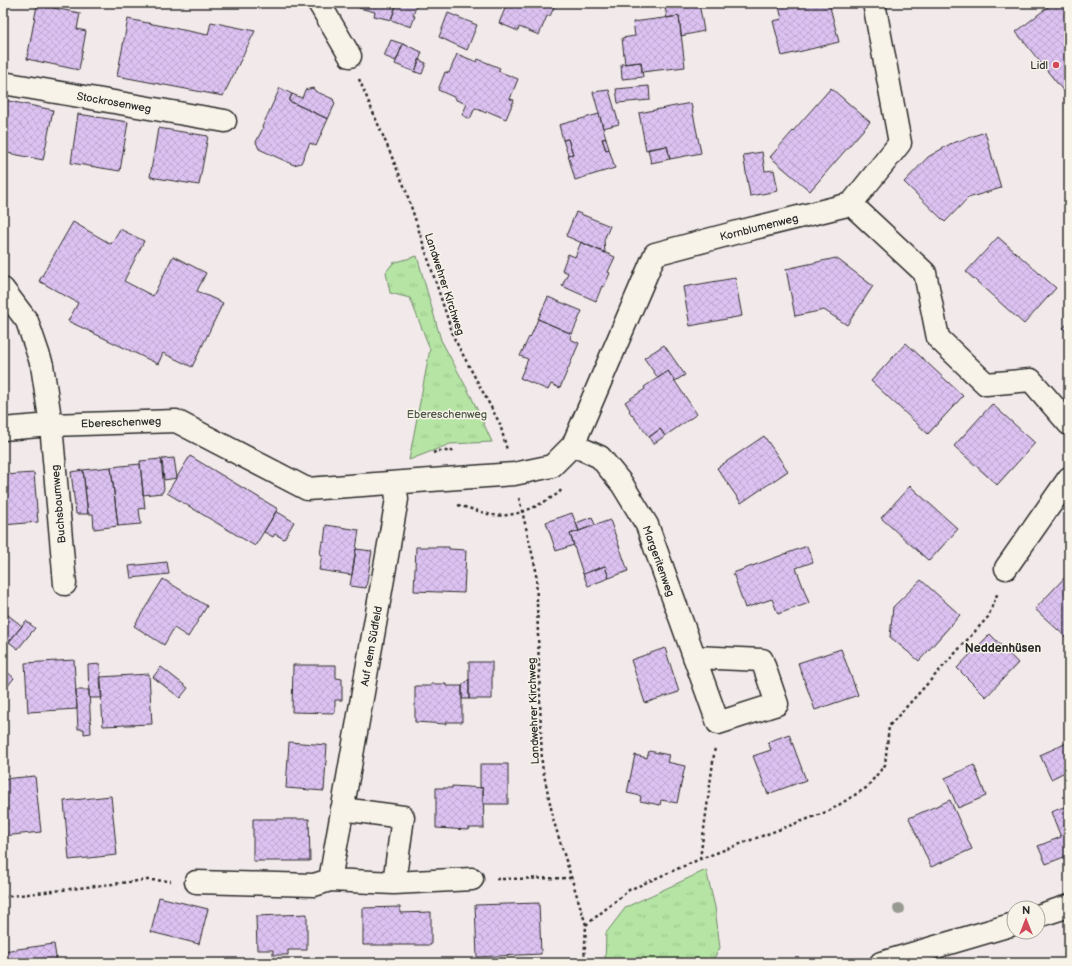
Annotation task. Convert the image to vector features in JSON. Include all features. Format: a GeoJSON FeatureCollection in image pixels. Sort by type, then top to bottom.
{"type":"FeatureCollection","features":[{"type":"Feature","properties":{"kind":"street"},"geometry":{"type":"LineString","coordinates":[[319,3],[350,56]]}},
{"type":"Feature","properties":{"kind":"street"},"geometry":{"type":"LineString","coordinates":[[874,3],[900,143],[851,204],[924,273],[938,338],[986,384],[1031,380],[1069,424]]}},
{"type":"Feature","properties":{"kind":"street","name":"Stockrosenweg"},"geometry":{"type":"LineString","coordinates":[[3,83],[225,121]]}},
{"type":"Feature","properties":{"kind":"street","name":"Kornblumenweg"},"geometry":{"type":"LineString","coordinates":[[573,445],[655,254],[851,204]]}},
{"type":"Feature","properties":{"kind":"street"},"geometry":{"type":"LineString","coordinates":[[3,289],[27,321],[42,365],[51,425]]}},
{"type":"Feature","properties":{"kind":"street","name":"Ebereschenweg"},"geometry":{"type":"LineString","coordinates":[[3,429],[51,425],[176,421],[307,489],[395,484],[514,474],[552,466],[573,445]]}},
{"type":"Feature","properties":{"kind":"street","name":"Buchsbaumweg"},"geometry":{"type":"LineString","coordinates":[[51,425],[65,584]]}},
{"type":"Feature","properties":{"kind":"street","name":"Margeritenweg"},"geometry":{"type":"LineString","coordinates":[[573,445],[600,458],[622,484],[647,525],[718,723]]}},
{"type":"Feature","properties":{"kind":"street"},"geometry":{"type":"LineString","coordinates":[[1006,568],[1069,478]]}},
{"type":"Feature","properties":{"kind":"street","name":"Auf dem Südfeld"},"geometry":{"type":"LineString","coordinates":[[330,880],[397,499],[395,484]]}},
{"type":"Feature","properties":{"kind":"street"},"geometry":{"type":"LineString","coordinates":[[694,657],[762,660],[777,704],[718,723]]}},
{"type":"Feature","properties":{"kind":"street"},"geometry":{"type":"LineString","coordinates":[[342,809],[403,817],[394,883]]}},
{"type":"Feature","properties":{"kind":"street"},"geometry":{"type":"LineString","coordinates":[[196,882],[314,885],[330,880],[394,883],[472,879]]}},
{"type":"Feature","properties":{"kind":"street"},"geometry":{"type":"LineString","coordinates":[[1046,913],[1069,906]]}},
{"type":"Feature","properties":{"kind":"street"},"geometry":{"type":"LineString","coordinates":[[881,963],[1006,926]]}},
{"type":"Feature","properties":{"kind":"path","name":"Landwehrer Kirchweg"},"geometry":{"type":"LineString","coordinates":[[350,56],[405,188],[454,338],[500,424]]}},
{"type":"Feature","properties":{"kind":"path","name":"Landwehrer Kirchweg"},"geometry":{"type":"LineString","coordinates":[[526,526],[536,570],[542,765],[554,822],[586,925],[584,963]]}},
{"type":"Feature","properties":{"kind":"path"},"geometry":{"type":"LineString","coordinates":[[586,925],[629,890],[700,859],[830,811],[866,788],[885,765],[889,726],[988,617],[1006,568]]}},
{"type":"Feature","properties":{"kind":"path"},"geometry":{"type":"LineString","coordinates":[[700,859],[718,723]]}},
{"type":"Feature","properties":{"kind":"path"},"geometry":{"type":"LineString","coordinates":[[472,879],[572,878]]}},
{"type":"Feature","properties":{"kind":"path"},"geometry":{"type":"LineString","coordinates":[[3,897],[146,880],[196,882]]}},
{"type":"Feature","properties":{"kind":"green space","name":"Ebereschenweg"},"geometry":{"type":"Polygon","coordinates":[[[417,256],[441,340],[471,396],[492,442],[450,444],[409,460],[430,349],[410,298],[390,293],[386,272],[393,263],[417,256]]]}},
{"type":"Feature","properties":{"kind":"green space"},"geometry":{"type":"Polygon","coordinates":[[[706,870],[715,907],[720,948],[711,963],[605,963],[606,933],[626,907],[706,870]]]}},
{"type":"Feature","properties":{"kind":"building"},"geometry":{"type":"Polygon","coordinates":[[[360,3],[397,3],[391,20],[374,16],[375,12],[359,8],[360,3]]]}},
{"type":"Feature","properties":{"kind":"building"},"geometry":{"type":"Polygon","coordinates":[[[397,3],[417,3],[413,16],[415,16],[411,27],[391,20],[397,3]]]}},
{"type":"Feature","properties":{"kind":"building"},"geometry":{"type":"Polygon","coordinates":[[[505,3],[556,3],[550,16],[547,16],[539,35],[519,27],[518,31],[499,23],[507,4],[505,3]]]}},
{"type":"Feature","properties":{"kind":"building"},"geometry":{"type":"Polygon","coordinates":[[[699,3],[704,31],[681,36],[679,16],[667,18],[665,7],[699,3]]]}},
{"type":"Feature","properties":{"kind":"building"},"geometry":{"type":"Polygon","coordinates":[[[778,3],[829,3],[839,42],[782,56],[773,21],[782,19],[778,3]]]}},
{"type":"Feature","properties":{"kind":"building","name":"Lidl"},"geometry":{"type":"Polygon","coordinates":[[[1053,3],[1069,3],[1069,98],[1016,32],[1053,3]]]}},
{"type":"Feature","properties":{"kind":"building"},"geometry":{"type":"Polygon","coordinates":[[[37,5],[80,13],[77,29],[86,31],[79,70],[27,59],[37,5]]]}},
{"type":"Feature","properties":{"kind":"building"},"geometry":{"type":"Polygon","coordinates":[[[448,13],[477,25],[467,50],[439,37],[448,13]]]}},
{"type":"Feature","properties":{"kind":"building"},"geometry":{"type":"Polygon","coordinates":[[[679,16],[685,67],[642,72],[641,62],[625,64],[622,38],[635,36],[633,22],[679,16]]]}},
{"type":"Feature","properties":{"kind":"building"},"geometry":{"type":"Polygon","coordinates":[[[128,19],[208,35],[211,22],[255,31],[223,96],[117,76],[128,19]]]}},
{"type":"Feature","properties":{"kind":"building"},"geometry":{"type":"Polygon","coordinates":[[[391,40],[403,44],[396,61],[384,56],[391,40]]]}},
{"type":"Feature","properties":{"kind":"building"},"geometry":{"type":"Polygon","coordinates":[[[403,44],[422,52],[415,72],[395,64],[403,44]]]}},
{"type":"Feature","properties":{"kind":"building"},"geometry":{"type":"Polygon","coordinates":[[[457,54],[477,62],[478,59],[500,68],[498,71],[518,79],[510,99],[514,100],[506,119],[475,108],[470,119],[462,115],[467,104],[438,90],[445,72],[449,73],[457,54]]]}},
{"type":"Feature","properties":{"kind":"building"},"geometry":{"type":"Polygon","coordinates":[[[419,60],[426,63],[422,74],[415,72],[419,60]]]}},
{"type":"Feature","properties":{"kind":"building"},"geometry":{"type":"Polygon","coordinates":[[[641,62],[643,77],[622,79],[621,64],[641,62]]]}},
{"type":"Feature","properties":{"kind":"building"},"geometry":{"type":"Polygon","coordinates":[[[649,86],[650,100],[618,103],[616,89],[649,86]]]}},
{"type":"Feature","properties":{"kind":"building"},"geometry":{"type":"Polygon","coordinates":[[[280,88],[292,94],[289,101],[328,119],[316,146],[310,143],[301,163],[294,165],[259,149],[256,142],[280,88]]]}},
{"type":"Feature","properties":{"kind":"building"},"geometry":{"type":"Polygon","coordinates":[[[313,88],[315,91],[333,99],[335,104],[328,119],[289,101],[292,94],[302,98],[305,90],[313,88]]]}},
{"type":"Feature","properties":{"kind":"building"},"geometry":{"type":"Polygon","coordinates":[[[831,88],[870,122],[810,191],[770,157],[831,88]]]}},
{"type":"Feature","properties":{"kind":"building"},"geometry":{"type":"Polygon","coordinates":[[[609,90],[619,124],[603,128],[593,92],[609,90]]]}},
{"type":"Feature","properties":{"kind":"building"},"geometry":{"type":"Polygon","coordinates":[[[4,100],[53,110],[43,160],[3,152],[4,100]]]}},
{"type":"Feature","properties":{"kind":"building"},"geometry":{"type":"Polygon","coordinates":[[[691,103],[701,153],[670,159],[667,146],[646,150],[639,113],[691,103]]]}},
{"type":"Feature","properties":{"kind":"building"},"geometry":{"type":"Polygon","coordinates":[[[78,114],[128,122],[120,171],[71,163],[78,114]]]}},
{"type":"Feature","properties":{"kind":"building"},"geometry":{"type":"Polygon","coordinates":[[[599,114],[606,138],[602,139],[606,150],[609,149],[615,168],[575,180],[568,155],[573,154],[568,139],[563,140],[559,125],[599,114]]]}},
{"type":"Feature","properties":{"kind":"building"},"geometry":{"type":"Polygon","coordinates":[[[158,128],[208,136],[199,185],[150,177],[158,128]]]}},
{"type":"Feature","properties":{"kind":"building"},"geometry":{"type":"Polygon","coordinates":[[[985,132],[1001,188],[968,198],[945,222],[904,182],[928,157],[950,144],[985,132]]]}},
{"type":"Feature","properties":{"kind":"building"},"geometry":{"type":"Polygon","coordinates":[[[606,138],[609,149],[606,150],[602,139],[606,138]]]}},
{"type":"Feature","properties":{"kind":"building"},"geometry":{"type":"Polygon","coordinates":[[[568,139],[573,154],[568,155],[563,140],[568,139]]]}},
{"type":"Feature","properties":{"kind":"building"},"geometry":{"type":"Polygon","coordinates":[[[667,146],[670,159],[651,163],[648,149],[667,146]]]}},
{"type":"Feature","properties":{"kind":"building"},"geometry":{"type":"Polygon","coordinates":[[[762,152],[765,171],[774,170],[778,191],[750,196],[743,155],[762,152]]]}},
{"type":"Feature","properties":{"kind":"building"},"geometry":{"type":"Polygon","coordinates":[[[576,212],[610,226],[604,240],[605,253],[566,236],[576,212]]]}},
{"type":"Feature","properties":{"kind":"building"},"geometry":{"type":"Polygon","coordinates":[[[73,222],[111,244],[120,229],[144,241],[124,281],[153,296],[173,256],[206,273],[197,291],[223,303],[192,367],[163,353],[158,364],[68,321],[78,303],[39,281],[73,222]]]}},
{"type":"Feature","properties":{"kind":"building"},"geometry":{"type":"Polygon","coordinates":[[[998,237],[1056,288],[1024,324],[966,272],[998,237]]]}},
{"type":"Feature","properties":{"kind":"building"},"geometry":{"type":"Polygon","coordinates":[[[581,242],[615,257],[608,272],[610,273],[604,287],[602,286],[596,301],[562,286],[568,273],[562,270],[568,254],[575,257],[581,242]]]}},
{"type":"Feature","properties":{"kind":"building"},"geometry":{"type":"Polygon","coordinates":[[[836,258],[873,286],[847,325],[824,310],[795,316],[786,269],[836,258]]]}},
{"type":"Feature","properties":{"kind":"building"},"geometry":{"type":"Polygon","coordinates":[[[735,278],[742,316],[690,326],[683,287],[735,278]]]}},
{"type":"Feature","properties":{"kind":"building"},"geometry":{"type":"Polygon","coordinates":[[[548,297],[582,311],[572,334],[538,319],[548,297]]]}},
{"type":"Feature","properties":{"kind":"building"},"geometry":{"type":"Polygon","coordinates":[[[538,319],[572,334],[570,339],[579,343],[560,388],[551,384],[548,390],[520,378],[528,359],[520,356],[538,319]]]}},
{"type":"Feature","properties":{"kind":"building"},"geometry":{"type":"Polygon","coordinates":[[[1069,322],[1069,333],[1063,328],[1069,322]]]}},
{"type":"Feature","properties":{"kind":"building"},"geometry":{"type":"Polygon","coordinates":[[[906,343],[963,396],[928,434],[871,381],[906,343]]]}},
{"type":"Feature","properties":{"kind":"building"},"geometry":{"type":"Polygon","coordinates":[[[664,345],[685,375],[675,381],[668,371],[658,378],[644,358],[664,345]]]}},
{"type":"Feature","properties":{"kind":"building"},"geometry":{"type":"Polygon","coordinates":[[[668,371],[697,414],[665,436],[660,429],[649,437],[629,411],[630,410],[625,402],[668,371]]]}},
{"type":"Feature","properties":{"kind":"building"},"geometry":{"type":"Polygon","coordinates":[[[992,404],[1035,443],[997,485],[954,446],[992,404]]]}},
{"type":"Feature","properties":{"kind":"building"},"geometry":{"type":"Polygon","coordinates":[[[660,429],[665,436],[653,444],[649,437],[660,429]]]}},
{"type":"Feature","properties":{"kind":"building"},"geometry":{"type":"Polygon","coordinates":[[[764,436],[788,471],[741,503],[717,468],[764,436]]]}},
{"type":"Feature","properties":{"kind":"building"},"geometry":{"type":"Polygon","coordinates":[[[190,456],[278,509],[255,546],[167,493],[190,456]]]}},
{"type":"Feature","properties":{"kind":"building"},"geometry":{"type":"Polygon","coordinates":[[[174,458],[177,478],[164,480],[162,459],[174,458]]]}},
{"type":"Feature","properties":{"kind":"building"},"geometry":{"type":"Polygon","coordinates":[[[161,459],[164,489],[162,493],[143,495],[140,461],[161,459]]]}},
{"type":"Feature","properties":{"kind":"building"},"geometry":{"type":"Polygon","coordinates":[[[140,464],[145,508],[139,509],[141,524],[118,526],[111,467],[140,464]]]}},
{"type":"Feature","properties":{"kind":"building"},"geometry":{"type":"Polygon","coordinates":[[[111,467],[118,526],[94,529],[93,514],[88,514],[83,470],[111,467]]]}},
{"type":"Feature","properties":{"kind":"building"},"geometry":{"type":"Polygon","coordinates":[[[83,470],[88,514],[76,514],[71,472],[83,470]]]}},
{"type":"Feature","properties":{"kind":"building"},"geometry":{"type":"Polygon","coordinates":[[[34,473],[38,522],[3,525],[3,475],[34,473]]]}},
{"type":"Feature","properties":{"kind":"building"},"geometry":{"type":"Polygon","coordinates":[[[910,486],[958,529],[929,561],[881,518],[910,486]]]}},
{"type":"Feature","properties":{"kind":"building"},"geometry":{"type":"Polygon","coordinates":[[[276,511],[294,522],[284,539],[275,534],[273,537],[264,532],[276,511]]]}},
{"type":"Feature","properties":{"kind":"building"},"geometry":{"type":"Polygon","coordinates":[[[572,513],[579,531],[570,534],[574,545],[556,551],[546,522],[572,513]]]}},
{"type":"Feature","properties":{"kind":"building"},"geometry":{"type":"Polygon","coordinates":[[[592,517],[595,525],[579,531],[576,523],[592,517]]]}},
{"type":"Feature","properties":{"kind":"building"},"geometry":{"type":"Polygon","coordinates":[[[610,520],[628,571],[609,578],[605,566],[583,574],[570,534],[610,520]]]}},
{"type":"Feature","properties":{"kind":"building"},"geometry":{"type":"Polygon","coordinates":[[[326,525],[359,530],[352,575],[319,570],[322,555],[320,555],[322,541],[324,542],[326,525]]]}},
{"type":"Feature","properties":{"kind":"building"},"geometry":{"type":"Polygon","coordinates":[[[807,546],[813,562],[796,568],[809,603],[778,614],[772,599],[745,608],[733,573],[807,546]]]}},
{"type":"Feature","properties":{"kind":"building"},"geometry":{"type":"Polygon","coordinates":[[[416,547],[449,547],[449,549],[466,550],[464,593],[414,591],[416,547]]]}},
{"type":"Feature","properties":{"kind":"building"},"geometry":{"type":"Polygon","coordinates":[[[356,549],[372,551],[366,588],[350,586],[356,549]]]}},
{"type":"Feature","properties":{"kind":"building"},"geometry":{"type":"Polygon","coordinates":[[[167,562],[169,574],[131,578],[129,566],[167,562]]]}},
{"type":"Feature","properties":{"kind":"building"},"geometry":{"type":"Polygon","coordinates":[[[605,566],[609,578],[588,586],[583,574],[605,566]]]}},
{"type":"Feature","properties":{"kind":"building"},"geometry":{"type":"Polygon","coordinates":[[[1069,573],[1069,640],[1035,609],[1069,573]]]}},
{"type":"Feature","properties":{"kind":"building"},"geometry":{"type":"Polygon","coordinates":[[[163,579],[207,606],[188,637],[174,628],[164,645],[134,626],[163,579]]]}},
{"type":"Feature","properties":{"kind":"building"},"geometry":{"type":"Polygon","coordinates":[[[921,580],[960,615],[919,661],[890,637],[893,607],[921,580]]]}},
{"type":"Feature","properties":{"kind":"building"},"geometry":{"type":"Polygon","coordinates":[[[3,611],[22,626],[3,649],[3,611]]]}},
{"type":"Feature","properties":{"kind":"building"},"geometry":{"type":"Polygon","coordinates":[[[26,621],[35,628],[18,649],[9,642],[26,621]]]}},
{"type":"Feature","properties":{"kind":"building"},"geometry":{"type":"Polygon","coordinates":[[[990,634],[1018,663],[986,697],[957,668],[990,634]]]}},
{"type":"Feature","properties":{"kind":"building"},"geometry":{"type":"Polygon","coordinates":[[[665,648],[679,692],[645,703],[631,660],[665,648]]]}},
{"type":"Feature","properties":{"kind":"building"},"geometry":{"type":"Polygon","coordinates":[[[841,649],[858,695],[815,710],[798,663],[841,649]]]}},
{"type":"Feature","properties":{"kind":"building"},"geometry":{"type":"Polygon","coordinates":[[[74,660],[77,709],[28,712],[25,663],[74,660]]]}},
{"type":"Feature","properties":{"kind":"building"},"geometry":{"type":"Polygon","coordinates":[[[469,662],[492,662],[492,699],[469,699],[469,662]]]}},
{"type":"Feature","properties":{"kind":"building"},"geometry":{"type":"Polygon","coordinates":[[[100,664],[102,698],[89,698],[88,665],[100,664]]]}},
{"type":"Feature","properties":{"kind":"building"},"geometry":{"type":"Polygon","coordinates":[[[293,665],[336,665],[336,678],[342,679],[342,700],[335,700],[335,713],[292,712],[293,665]]]}},
{"type":"Feature","properties":{"kind":"building"},"geometry":{"type":"Polygon","coordinates":[[[161,667],[188,688],[180,698],[153,677],[161,667]]]}},
{"type":"Feature","properties":{"kind":"building"},"geometry":{"type":"Polygon","coordinates":[[[4,669],[14,678],[3,692],[3,670],[4,669]]]}},
{"type":"Feature","properties":{"kind":"building"},"geometry":{"type":"Polygon","coordinates":[[[149,674],[152,724],[103,726],[100,677],[149,674]]]}},
{"type":"Feature","properties":{"kind":"building"},"geometry":{"type":"Polygon","coordinates":[[[469,679],[469,699],[462,699],[462,686],[469,679]]]}},
{"type":"Feature","properties":{"kind":"building"},"geometry":{"type":"Polygon","coordinates":[[[431,684],[462,686],[462,722],[446,722],[446,724],[415,722],[415,686],[431,686],[431,684]]]}},
{"type":"Feature","properties":{"kind":"building"},"geometry":{"type":"Polygon","coordinates":[[[76,690],[89,690],[91,733],[84,734],[84,729],[78,729],[76,690]]]}},
{"type":"Feature","properties":{"kind":"building"},"geometry":{"type":"Polygon","coordinates":[[[789,734],[806,780],[768,794],[753,756],[771,750],[768,742],[789,734]]]}},
{"type":"Feature","properties":{"kind":"building"},"geometry":{"type":"Polygon","coordinates":[[[289,742],[327,745],[324,791],[286,788],[289,742]]]}},
{"type":"Feature","properties":{"kind":"building"},"geometry":{"type":"Polygon","coordinates":[[[1069,742],[1069,770],[1051,779],[1040,755],[1069,742]]]}},
{"type":"Feature","properties":{"kind":"building"},"geometry":{"type":"Polygon","coordinates":[[[649,751],[669,755],[667,762],[685,766],[677,803],[661,800],[660,805],[640,801],[641,796],[627,793],[635,755],[647,758],[649,751]]]}},
{"type":"Feature","properties":{"kind":"building"},"geometry":{"type":"Polygon","coordinates":[[[480,764],[508,764],[508,804],[483,804],[483,788],[480,788],[480,764]]]}},
{"type":"Feature","properties":{"kind":"building"},"geometry":{"type":"Polygon","coordinates":[[[974,765],[986,796],[958,808],[945,778],[974,765]]]}},
{"type":"Feature","properties":{"kind":"building"},"geometry":{"type":"Polygon","coordinates":[[[35,776],[41,832],[3,836],[3,779],[35,776]]]}},
{"type":"Feature","properties":{"kind":"building"},"geometry":{"type":"Polygon","coordinates":[[[452,786],[483,788],[484,828],[469,828],[469,830],[436,828],[436,788],[452,788],[452,786]]]}},
{"type":"Feature","properties":{"kind":"building"},"geometry":{"type":"Polygon","coordinates":[[[111,796],[117,855],[69,860],[64,801],[111,796]]]}},
{"type":"Feature","properties":{"kind":"building"},"geometry":{"type":"Polygon","coordinates":[[[950,800],[972,849],[931,867],[909,818],[950,800]]]}},
{"type":"Feature","properties":{"kind":"building"},"geometry":{"type":"Polygon","coordinates":[[[1069,805],[1069,855],[1046,864],[1038,846],[1061,837],[1051,812],[1069,805]]]}},
{"type":"Feature","properties":{"kind":"building"},"geometry":{"type":"Polygon","coordinates":[[[253,819],[309,819],[310,861],[253,861],[253,819]]]}},
{"type":"Feature","properties":{"kind":"building"},"geometry":{"type":"Polygon","coordinates":[[[159,897],[208,909],[199,944],[151,932],[159,897]]]}},
{"type":"Feature","properties":{"kind":"building"},"geometry":{"type":"Polygon","coordinates":[[[539,903],[541,954],[477,957],[475,905],[539,903]]]}},
{"type":"Feature","properties":{"kind":"building"},"geometry":{"type":"Polygon","coordinates":[[[400,907],[400,913],[431,912],[431,945],[363,945],[363,908],[400,907]]]}},
{"type":"Feature","properties":{"kind":"building"},"geometry":{"type":"Polygon","coordinates":[[[307,914],[307,950],[288,950],[288,955],[273,955],[273,950],[257,950],[256,916],[307,914]]]}},
{"type":"Feature","properties":{"kind":"building"},"geometry":{"type":"Polygon","coordinates":[[[54,944],[57,963],[3,963],[3,951],[54,944]]]}},
{"type":"Feature","properties":{"kind":"place","name":"Lidl"},"geometry":{"type":"Point","coordinates":[1056,65]}},
{"type":"Feature","properties":{"kind":"district","name":"Neddenhüsen"},"geometry":{"type":"Point","coordinates":[1003,648]}}]}
